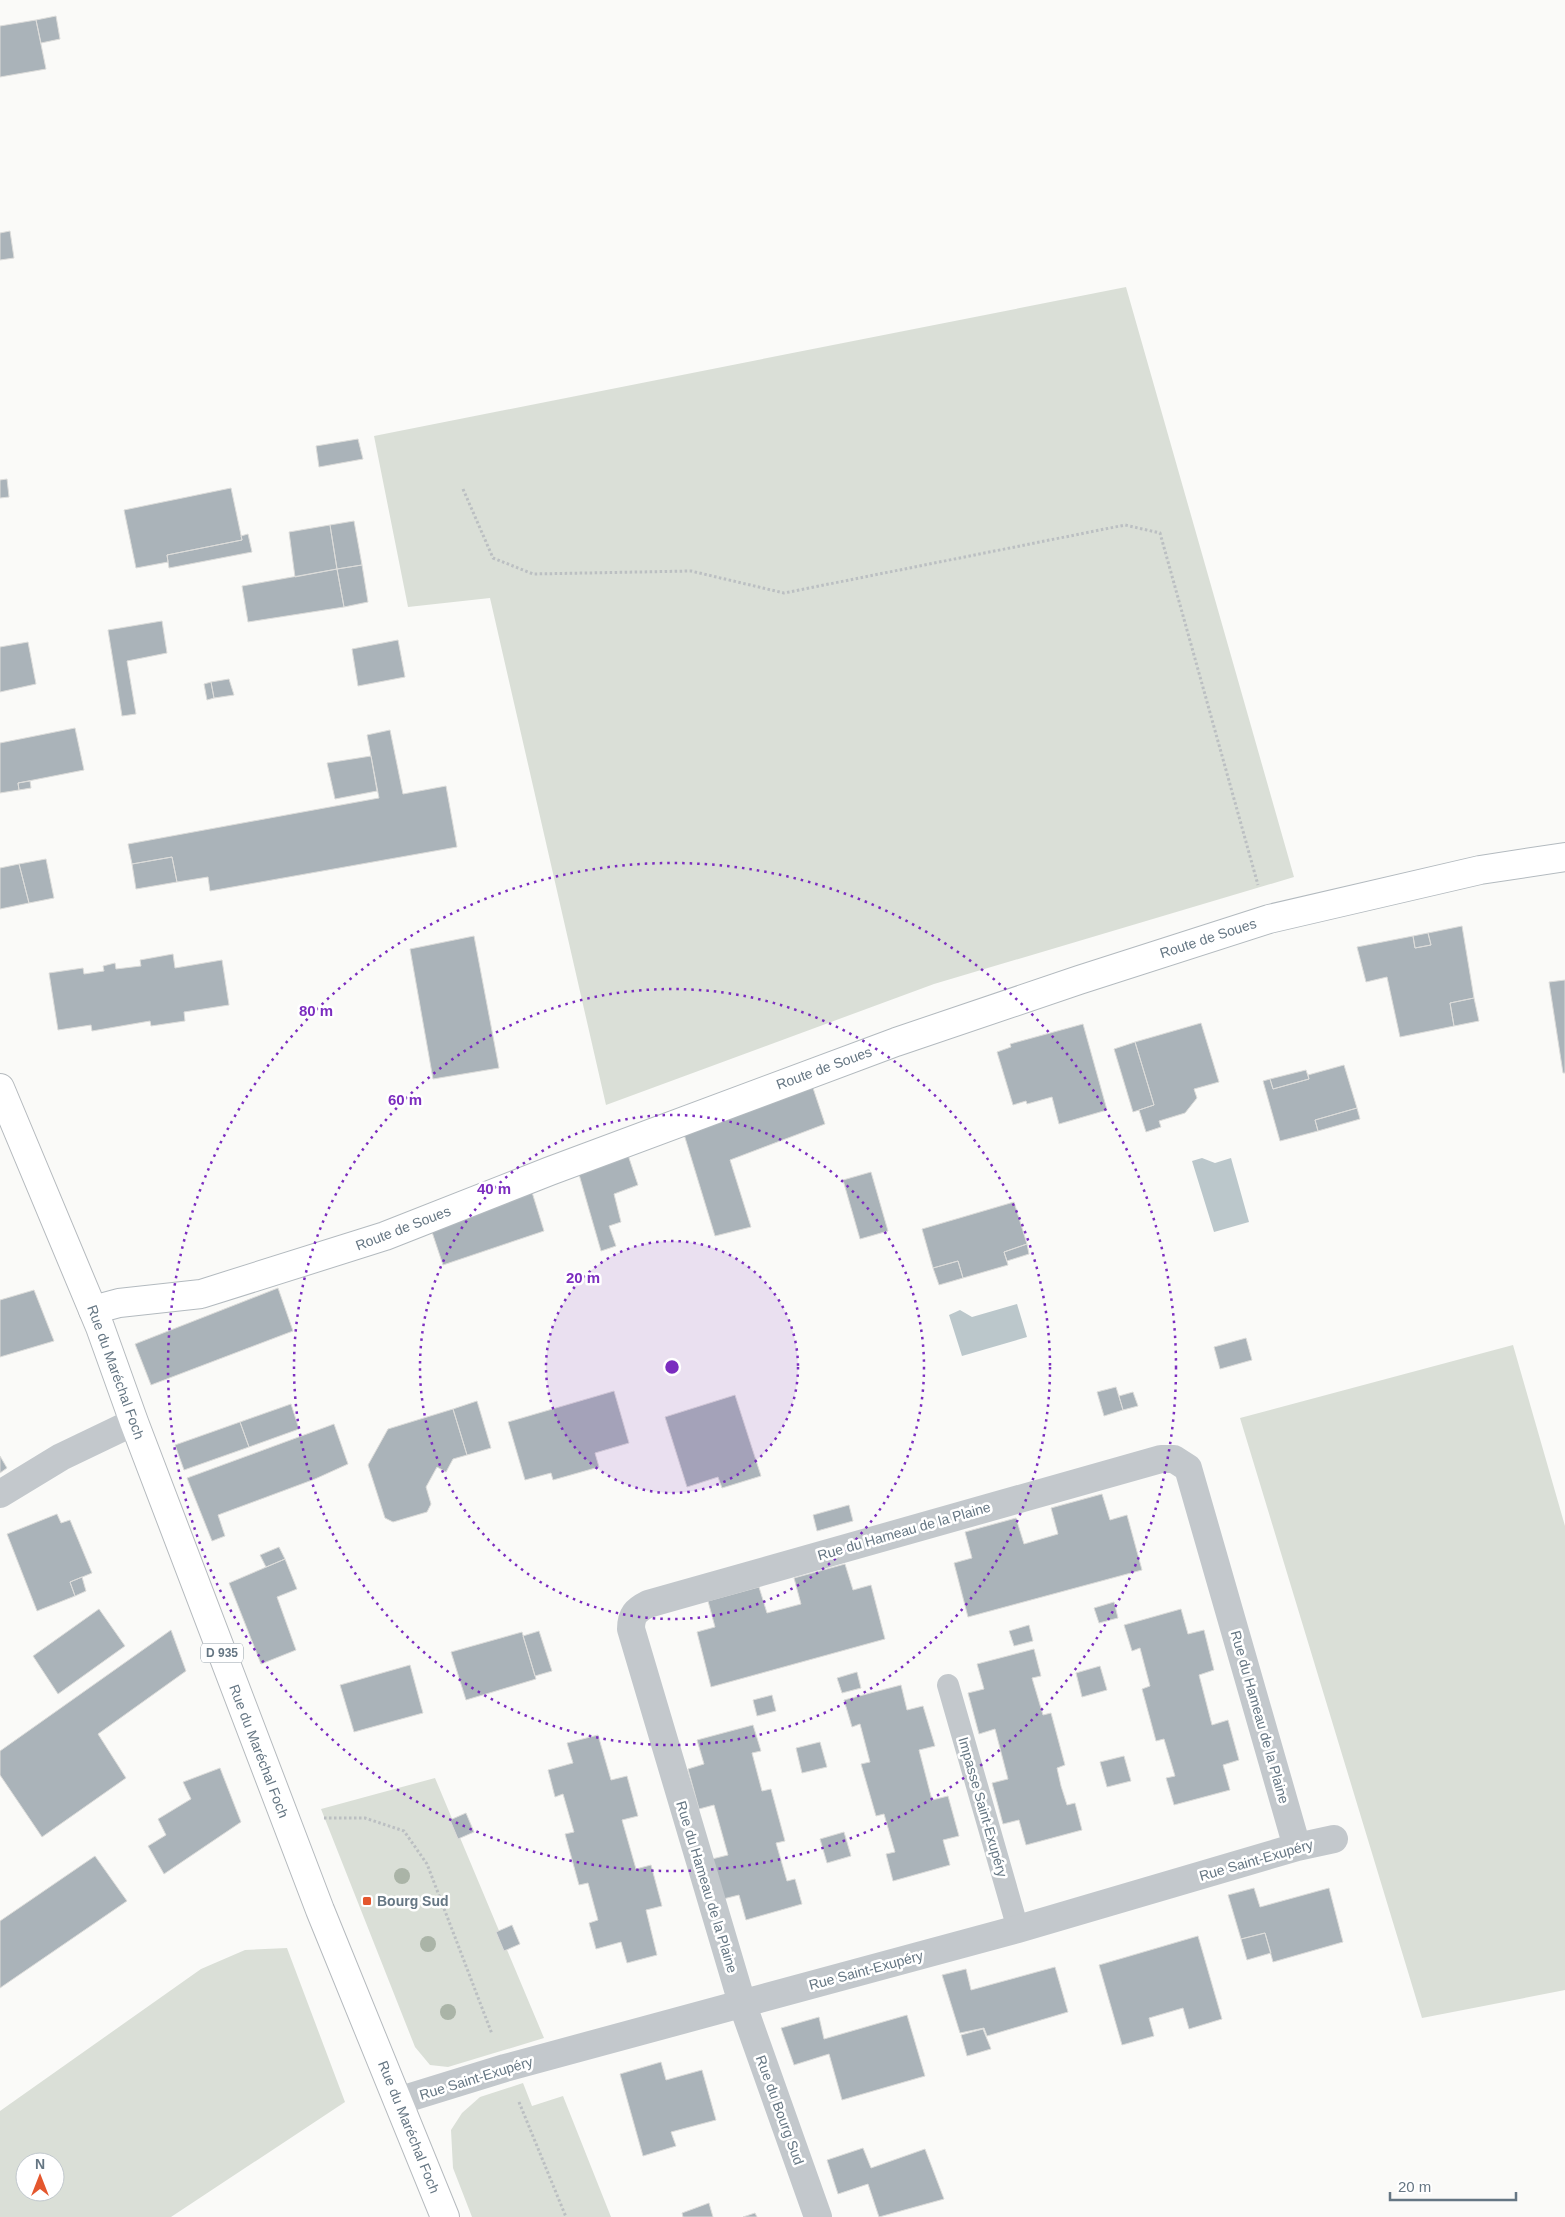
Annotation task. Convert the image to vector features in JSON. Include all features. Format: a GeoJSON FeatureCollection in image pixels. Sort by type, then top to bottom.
{"type":"FeatureCollection","features":[{"type":"Feature","properties":{"kind":"main road","name":"Route de Soues"},"geometry":{"type":"LineString","coordinates":[[93,1310],[119,1304],[201,1294],[385,1236],[559,1167],[896,1042],[1079,980],[1269,919],[1480,870],[1565,857]]}},
{"type":"Feature","properties":{"kind":"main road","name":"Rue du Maréchal Foch"},"geometry":{"type":"LineString","coordinates":[[0,1088],[93,1310],[320,1910],[445,2217]]}},
{"type":"Feature","properties":{"kind":"street"},"geometry":{"type":"LineString","coordinates":[[0,1494],[61,1457],[134,1422]]}},
{"type":"Feature","properties":{"kind":"street","name":"Rue du Hameau de la Plaine"},"geometry":{"type":"LineString","coordinates":[[742,2003],[630,1629],[630,1619],[637,1610],[657,1601],[1151,1461],[1161,1459],[1174,1460],[1188,1468],[1297,1847]]}},
{"type":"Feature","properties":{"kind":"street","name":"Rue Saint-Exupéry"},"geometry":{"type":"LineString","coordinates":[[398,2101],[505,2068],[1018,1929],[1297,1847],[1334,1839]]}},
{"type":"Feature","properties":{"kind":"street","name":"Rue du Bourg Sud"},"geometry":{"type":"LineString","coordinates":[[742,2003],[818,2217]]}},
{"type":"Feature","properties":{"kind":"lane","name":"Impasse Saint-Exupéry"},"geometry":{"type":"LineString","coordinates":[[948,1685],[1018,1929]]}},
{"type":"Feature","properties":{"kind":"path"},"geometry":{"type":"LineString","coordinates":[[463,489],[493,558],[533,574],[691,571],[784,593],[1125,526],[1160,533],[1253,868],[1269,919]]}},
{"type":"Feature","properties":{"kind":"path"},"geometry":{"type":"LineString","coordinates":[[286,1819],[365,1818],[404,1831],[427,1864],[505,2068],[566,2217]]}},
{"type":"Feature","properties":{"kind":"shaded area"},"geometry":{"type":"Polygon","coordinates":[[[1126,287],[1294,877],[934,984],[606,1105],[490,598],[408,607],[374,436],[1126,287]]]}},
{"type":"Feature","properties":{"kind":"shaded area"},"geometry":{"type":"Polygon","coordinates":[[[1202,1158],[1215,1163],[1231,1158],[1249,1222],[1214,1232],[1192,1161],[1202,1158]]]}},
{"type":"Feature","properties":{"kind":"shaded area"},"geometry":{"type":"Polygon","coordinates":[[[1017,1304],[1027,1337],[962,1356],[949,1315],[960,1310],[972,1317],[1017,1304]]]}},
{"type":"Feature","properties":{"kind":"shaded area"},"geometry":{"type":"Polygon","coordinates":[[[1513,1345],[1565,1526],[1565,1990],[1422,2018],[1240,1418],[1513,1345]]]}},
{"type":"Feature","properties":{"kind":"shaded area"},"geometry":{"type":"Polygon","coordinates":[[[435,1778],[544,2038],[448,2067],[430,2065],[415,2047],[321,1809],[435,1778]]]}},
{"type":"Feature","properties":{"kind":"shaded area"},"geometry":{"type":"Polygon","coordinates":[[[287,1948],[345,2102],[171,2217],[0,2217],[0,2111],[201,1969],[245,1950],[287,1948]]]}},
{"type":"Feature","properties":{"kind":"shaded area"},"geometry":{"type":"Polygon","coordinates":[[[523,2083],[532,2106],[563,2096],[611,2217],[472,2217],[453,2168],[451,2130],[462,2113],[480,2097],[523,2083]]]}},
{"type":"Feature","properties":{"kind":"building"},"geometry":{"type":"Polygon","coordinates":[[[56,16],[60,39],[41,43],[36,20],[56,16]]]}},
{"type":"Feature","properties":{"kind":"building"},"geometry":{"type":"Polygon","coordinates":[[[36,20],[46,69],[0,77],[0,26],[36,20]]]}},
{"type":"Feature","properties":{"kind":"building"},"geometry":{"type":"Polygon","coordinates":[[[10,231],[14,258],[0,260],[0,233],[10,231]]]}},
{"type":"Feature","properties":{"kind":"building"},"geometry":{"type":"Polygon","coordinates":[[[358,439],[363,459],[319,467],[316,446],[358,439]]]}},
{"type":"Feature","properties":{"kind":"building"},"geometry":{"type":"Polygon","coordinates":[[[7,479],[9,497],[0,498],[0,480],[7,479]]]}},
{"type":"Feature","properties":{"kind":"building"},"geometry":{"type":"Polygon","coordinates":[[[231,488],[242,540],[167,555],[168,562],[136,568],[124,510],[231,488]]]}},
{"type":"Feature","properties":{"kind":"building"},"geometry":{"type":"Polygon","coordinates":[[[354,521],[362,565],[337,569],[330,525],[354,521]]]}},
{"type":"Feature","properties":{"kind":"building"},"geometry":{"type":"Polygon","coordinates":[[[330,525],[337,569],[295,577],[289,532],[330,525]]]}},
{"type":"Feature","properties":{"kind":"building"},"geometry":{"type":"Polygon","coordinates":[[[248,534],[252,552],[169,568],[167,555],[242,540],[241,536],[248,534]]]}},
{"type":"Feature","properties":{"kind":"building"},"geometry":{"type":"Polygon","coordinates":[[[362,565],[368,602],[344,607],[337,569],[362,565]]]}},
{"type":"Feature","properties":{"kind":"building"},"geometry":{"type":"Polygon","coordinates":[[[337,569],[344,607],[248,622],[242,586],[337,569]]]}},
{"type":"Feature","properties":{"kind":"building"},"geometry":{"type":"Polygon","coordinates":[[[162,621],[167,653],[127,661],[136,714],[122,716],[108,630],[162,621]]]}},
{"type":"Feature","properties":{"kind":"building"},"geometry":{"type":"Polygon","coordinates":[[[398,640],[405,677],[358,686],[352,649],[398,640]]]}},
{"type":"Feature","properties":{"kind":"building"},"geometry":{"type":"Polygon","coordinates":[[[28,642],[36,684],[0,692],[0,647],[28,642]]]}},
{"type":"Feature","properties":{"kind":"building"},"geometry":{"type":"Polygon","coordinates":[[[229,679],[234,695],[214,698],[211,682],[229,679]]]}},
{"type":"Feature","properties":{"kind":"building"},"geometry":{"type":"Polygon","coordinates":[[[211,682],[214,698],[207,700],[204,684],[211,682]]]}},
{"type":"Feature","properties":{"kind":"building"},"geometry":{"type":"Polygon","coordinates":[[[75,728],[84,770],[18,783],[19,790],[0,793],[0,743],[75,728]]]}},
{"type":"Feature","properties":{"kind":"building"},"geometry":{"type":"Polygon","coordinates":[[[390,730],[403,794],[446,786],[457,847],[210,891],[208,877],[177,882],[172,857],[132,864],[128,844],[379,798],[367,735],[390,730]]]}},
{"type":"Feature","properties":{"kind":"building"},"geometry":{"type":"Polygon","coordinates":[[[371,756],[377,791],[335,799],[327,763],[371,756]]]}},
{"type":"Feature","properties":{"kind":"building"},"geometry":{"type":"Polygon","coordinates":[[[30,781],[31,788],[19,790],[18,783],[30,781]]]}},
{"type":"Feature","properties":{"kind":"building"},"geometry":{"type":"Polygon","coordinates":[[[172,857],[177,882],[136,889],[132,864],[172,857]]]}},
{"type":"Feature","properties":{"kind":"building"},"geometry":{"type":"Polygon","coordinates":[[[46,859],[54,898],[29,903],[19,864],[46,859]]]}},
{"type":"Feature","properties":{"kind":"building"},"geometry":{"type":"Polygon","coordinates":[[[19,864],[29,903],[0,909],[0,868],[19,864]]]}},
{"type":"Feature","properties":{"kind":"building"},"geometry":{"type":"Polygon","coordinates":[[[1462,926],[1474,998],[1450,1003],[1454,1026],[1400,1037],[1387,977],[1366,982],[1357,947],[1413,936],[1415,948],[1431,945],[1428,933],[1462,926]]]}},
{"type":"Feature","properties":{"kind":"building"},"geometry":{"type":"Polygon","coordinates":[[[1428,933],[1431,945],[1415,948],[1413,936],[1428,933]]]}},
{"type":"Feature","properties":{"kind":"building"},"geometry":{"type":"Polygon","coordinates":[[[474,936],[499,1068],[433,1079],[410,949],[474,936]]]}},
{"type":"Feature","properties":{"kind":"building"},"geometry":{"type":"Polygon","coordinates":[[[173,954],[175,968],[222,960],[229,1005],[184,1012],[185,1021],[151,1026],[150,1021],[92,1031],[91,1025],[58,1030],[49,973],[83,968],[84,974],[104,971],[103,966],[115,963],[116,969],[141,966],[140,960],[173,954]]]}},
{"type":"Feature","properties":{"kind":"building"},"geometry":{"type":"Polygon","coordinates":[[[1565,980],[1565,1073],[1563,1073],[1549,982],[1565,980]]]}},
{"type":"Feature","properties":{"kind":"building"},"geometry":{"type":"Polygon","coordinates":[[[1474,998],[1479,1021],[1454,1026],[1450,1003],[1474,998]]]}},
{"type":"Feature","properties":{"kind":"building"},"geometry":{"type":"Polygon","coordinates":[[[1201,1023],[1219,1082],[1194,1089],[1197,1098],[1185,1113],[1159,1121],[1161,1127],[1146,1132],[1139,1110],[1154,1105],[1135,1042],[1201,1023]]]}},
{"type":"Feature","properties":{"kind":"building"},"geometry":{"type":"Polygon","coordinates":[[[1083,1024],[1107,1110],[1059,1124],[1052,1097],[1027,1104],[1026,1101],[1013,1105],[997,1052],[1011,1047],[1010,1044],[1083,1024]]]}},
{"type":"Feature","properties":{"kind":"building"},"geometry":{"type":"Polygon","coordinates":[[[1135,1042],[1154,1105],[1133,1112],[1114,1049],[1135,1042]]]}},
{"type":"Feature","properties":{"kind":"building"},"geometry":{"type":"Polygon","coordinates":[[[1344,1065],[1357,1108],[1315,1120],[1318,1131],[1280,1141],[1263,1081],[1270,1079],[1273,1089],[1309,1079],[1308,1075],[1344,1065]]]}},
{"type":"Feature","properties":{"kind":"building"},"geometry":{"type":"Polygon","coordinates":[[[1306,1070],[1309,1079],[1273,1089],[1270,1079],[1306,1070]]]}},
{"type":"Feature","properties":{"kind":"building"},"geometry":{"type":"Polygon","coordinates":[[[811,1082],[825,1124],[730,1160],[751,1227],[715,1236],[683,1131],[811,1082]]]}},
{"type":"Feature","properties":{"kind":"building"},"geometry":{"type":"Polygon","coordinates":[[[1357,1108],[1360,1119],[1318,1131],[1315,1120],[1357,1108]]]}},
{"type":"Feature","properties":{"kind":"building"},"geometry":{"type":"Polygon","coordinates":[[[627,1152],[638,1185],[614,1194],[621,1222],[609,1226],[616,1246],[601,1251],[578,1171],[627,1152]]]}},
{"type":"Feature","properties":{"kind":"building"},"geometry":{"type":"Polygon","coordinates":[[[871,1172],[888,1231],[860,1239],[843,1180],[871,1172]]]}},
{"type":"Feature","properties":{"kind":"building"},"geometry":{"type":"Polygon","coordinates":[[[531,1189],[544,1231],[443,1265],[431,1229],[531,1189]]]}},
{"type":"Feature","properties":{"kind":"building"},"geometry":{"type":"Polygon","coordinates":[[[1014,1202],[1027,1244],[1004,1252],[1008,1265],[963,1278],[958,1261],[933,1268],[922,1229],[1014,1202]]]}},
{"type":"Feature","properties":{"kind":"building"},"geometry":{"type":"Polygon","coordinates":[[[1027,1244],[1029,1254],[1007,1261],[1004,1252],[1027,1244]]]}},
{"type":"Feature","properties":{"kind":"building"},"geometry":{"type":"Polygon","coordinates":[[[958,1261],[963,1278],[939,1285],[933,1268],[958,1261]]]}},
{"type":"Feature","properties":{"kind":"building"},"geometry":{"type":"Polygon","coordinates":[[[278,1288],[293,1331],[151,1385],[135,1344],[278,1288]]]}},
{"type":"Feature","properties":{"kind":"building"},"geometry":{"type":"Polygon","coordinates":[[[34,1290],[54,1341],[0,1357],[0,1300],[34,1290]]]}},
{"type":"Feature","properties":{"kind":"building"},"geometry":{"type":"Polygon","coordinates":[[[1246,1338],[1252,1360],[1220,1369],[1214,1347],[1246,1338]]]}},
{"type":"Feature","properties":{"kind":"building"},"geometry":{"type":"Polygon","coordinates":[[[1116,1387],[1123,1410],[1104,1416],[1097,1392],[1116,1387]]]}},
{"type":"Feature","properties":{"kind":"building"},"geometry":{"type":"Polygon","coordinates":[[[614,1391],[629,1443],[595,1453],[599,1467],[553,1480],[551,1473],[525,1480],[508,1422],[614,1391]]]}},
{"type":"Feature","properties":{"kind":"building"},"geometry":{"type":"Polygon","coordinates":[[[1133,1392],[1138,1406],[1123,1410],[1119,1396],[1133,1392]]]}},
{"type":"Feature","properties":{"kind":"building"},"geometry":{"type":"Polygon","coordinates":[[[735,1395],[761,1476],[722,1488],[718,1477],[687,1487],[665,1417],[735,1395]]]}},
{"type":"Feature","properties":{"kind":"building"},"geometry":{"type":"Polygon","coordinates":[[[477,1401],[491,1448],[467,1455],[453,1409],[477,1401]]]}},
{"type":"Feature","properties":{"kind":"building"},"geometry":{"type":"Polygon","coordinates":[[[291,1404],[299,1429],[249,1447],[240,1422],[291,1404]]]}},
{"type":"Feature","properties":{"kind":"building"},"geometry":{"type":"Polygon","coordinates":[[[453,1409],[467,1455],[453,1459],[446,1472],[437,1467],[426,1487],[431,1504],[427,1512],[393,1522],[385,1518],[368,1465],[388,1429],[453,1409]]]}},
{"type":"Feature","properties":{"kind":"building"},"geometry":{"type":"Polygon","coordinates":[[[240,1422],[249,1447],[184,1470],[175,1445],[240,1422]]]}},
{"type":"Feature","properties":{"kind":"building"},"geometry":{"type":"Polygon","coordinates":[[[334,1424],[348,1464],[315,1479],[218,1515],[225,1536],[212,1541],[187,1478],[334,1424]]]}},
{"type":"Feature","properties":{"kind":"building"},"geometry":{"type":"Polygon","coordinates":[[[0,1456],[7,1468],[0,1473],[0,1456]]]}},
{"type":"Feature","properties":{"kind":"building"},"geometry":{"type":"Polygon","coordinates":[[[1102,1494],[1110,1520],[1127,1515],[1142,1570],[968,1617],[954,1563],[972,1558],[965,1532],[1016,1518],[1024,1544],[1058,1534],[1051,1508],[1102,1494]]]}},
{"type":"Feature","properties":{"kind":"building"},"geometry":{"type":"Polygon","coordinates":[[[849,1505],[853,1521],[817,1531],[813,1515],[849,1505]]]}},
{"type":"Feature","properties":{"kind":"building"},"geometry":{"type":"Polygon","coordinates":[[[57,1514],[61,1523],[70,1520],[92,1573],[70,1582],[75,1596],[37,1611],[7,1534],[57,1514]]]}},
{"type":"Feature","properties":{"kind":"building"},"geometry":{"type":"Polygon","coordinates":[[[279,1547],[285,1559],[266,1567],[260,1555],[279,1547]]]}},
{"type":"Feature","properties":{"kind":"building"},"geometry":{"type":"Polygon","coordinates":[[[285,1559],[297,1589],[277,1597],[296,1650],[261,1664],[229,1583],[285,1559]]]}},
{"type":"Feature","properties":{"kind":"building"},"geometry":{"type":"Polygon","coordinates":[[[845,1564],[853,1590],[871,1585],[885,1639],[711,1687],[697,1632],[715,1627],[708,1601],[759,1587],[767,1613],[801,1604],[794,1578],[845,1564]]]}},
{"type":"Feature","properties":{"kind":"building"},"geometry":{"type":"Polygon","coordinates":[[[82,1577],[86,1591],[75,1596],[70,1582],[82,1577]]]}},
{"type":"Feature","properties":{"kind":"building"},"geometry":{"type":"Polygon","coordinates":[[[1114,1602],[1118,1618],[1099,1623],[1094,1608],[1114,1602]]]}},
{"type":"Feature","properties":{"kind":"building"},"geometry":{"type":"Polygon","coordinates":[[[99,1609],[125,1646],[58,1694],[33,1656],[99,1609]]]}},
{"type":"Feature","properties":{"kind":"building"},"geometry":{"type":"Polygon","coordinates":[[[1181,1609],[1188,1634],[1204,1630],[1214,1670],[1199,1675],[1212,1725],[1228,1720],[1239,1760],[1223,1765],[1230,1790],[1174,1805],[1166,1778],[1175,1776],[1164,1739],[1156,1741],[1142,1689],[1150,1686],[1140,1648],[1132,1651],[1124,1625],[1181,1609]]]}},
{"type":"Feature","properties":{"kind":"building"},"geometry":{"type":"Polygon","coordinates":[[[1029,1625],[1033,1641],[1014,1646],[1009,1631],[1029,1625]]]}},
{"type":"Feature","properties":{"kind":"building"},"geometry":{"type":"Polygon","coordinates":[[[171,1630],[186,1671],[98,1734],[126,1778],[42,1837],[0,1775],[0,1751],[171,1630]]]}},
{"type":"Feature","properties":{"kind":"building"},"geometry":{"type":"Polygon","coordinates":[[[539,1631],[552,1671],[535,1676],[523,1636],[539,1631]]]}},
{"type":"Feature","properties":{"kind":"building"},"geometry":{"type":"Polygon","coordinates":[[[522,1632],[536,1679],[466,1700],[451,1652],[522,1632]]]}},
{"type":"Feature","properties":{"kind":"building"},"geometry":{"type":"Polygon","coordinates":[[[1034,1649],[1041,1676],[1032,1678],[1043,1715],[1051,1713],[1065,1765],[1057,1768],[1061,1786],[1067,1805],[1075,1803],[1082,1830],[1026,1845],[1019,1820],[1003,1824],[992,1783],[1008,1779],[995,1729],[979,1734],[968,1693],[984,1689],[977,1664],[1034,1649]]]}},
{"type":"Feature","properties":{"kind":"building"},"geometry":{"type":"Polygon","coordinates":[[[410,1665],[423,1713],[354,1732],[340,1685],[410,1665]]]}},
{"type":"Feature","properties":{"kind":"building"},"geometry":{"type":"Polygon","coordinates":[[[1100,1666],[1107,1690],[1082,1697],[1076,1673],[1100,1666]]]}},
{"type":"Feature","properties":{"kind":"building"},"geometry":{"type":"Polygon","coordinates":[[[857,1672],[861,1688],[842,1693],[837,1678],[857,1672]]]}},
{"type":"Feature","properties":{"kind":"building"},"geometry":{"type":"Polygon","coordinates":[[[901,1685],[907,1710],[923,1706],[935,1746],[919,1750],[932,1800],[948,1796],[959,1836],[943,1840],[950,1865],[893,1881],[886,1854],[895,1852],[884,1814],[876,1816],[861,1764],[870,1762],[860,1724],[852,1727],[844,1700],[901,1685]]]}},
{"type":"Feature","properties":{"kind":"building"},"geometry":{"type":"Polygon","coordinates":[[[772,1695],[776,1711],[757,1716],[753,1700],[772,1695]]]}},
{"type":"Feature","properties":{"kind":"building"},"geometry":{"type":"Polygon","coordinates":[[[753,1725],[761,1751],[752,1753],[762,1791],[771,1789],[785,1841],[776,1843],[787,1881],[795,1879],[802,1904],[746,1920],[739,1895],[723,1899],[712,1859],[728,1855],[714,1805],[699,1809],[688,1769],[704,1764],[697,1740],[753,1725]]]}},
{"type":"Feature","properties":{"kind":"building"},"geometry":{"type":"Polygon","coordinates":[[[598,1735],[611,1780],[627,1776],[638,1816],[622,1820],[636,1869],[651,1865],[662,1906],[646,1910],[657,1955],[627,1963],[621,1942],[596,1949],[589,1923],[598,1920],[588,1883],[579,1885],[565,1834],[574,1832],[563,1794],[555,1797],[548,1770],[573,1763],[567,1743],[598,1735]]]}},
{"type":"Feature","properties":{"kind":"building"},"geometry":{"type":"Polygon","coordinates":[[[820,1742],[827,1767],[802,1773],[796,1748],[820,1742]]]}},
{"type":"Feature","properties":{"kind":"building"},"geometry":{"type":"Polygon","coordinates":[[[1124,1756],[1131,1781],[1107,1787],[1100,1762],[1124,1756]]]}},
{"type":"Feature","properties":{"kind":"building"},"geometry":{"type":"Polygon","coordinates":[[[220,1768],[241,1822],[164,1874],[148,1846],[166,1835],[158,1819],[191,1799],[183,1782],[220,1768]]]}},
{"type":"Feature","properties":{"kind":"building"},"geometry":{"type":"Polygon","coordinates":[[[466,1813],[474,1832],[458,1839],[450,1820],[466,1813]]]}},
{"type":"Feature","properties":{"kind":"building"},"geometry":{"type":"Polygon","coordinates":[[[844,1832],[851,1856],[827,1863],[820,1839],[844,1832]]]}},
{"type":"Feature","properties":{"kind":"building"},"geometry":{"type":"Polygon","coordinates":[[[95,1856],[127,1901],[0,1988],[0,1921],[95,1856]]]}},
{"type":"Feature","properties":{"kind":"building"},"geometry":{"type":"Polygon","coordinates":[[[1254,1888],[1260,1907],[1329,1888],[1343,1942],[1273,1962],[1265,1933],[1241,1939],[1228,1895],[1254,1888]]]}},
{"type":"Feature","properties":{"kind":"building"},"geometry":{"type":"Polygon","coordinates":[[[512,1925],[520,1944],[504,1951],[496,1932],[512,1925]]]}},
{"type":"Feature","properties":{"kind":"building"},"geometry":{"type":"Polygon","coordinates":[[[1265,1933],[1271,1953],[1247,1960],[1241,1939],[1265,1933]]]}},
{"type":"Feature","properties":{"kind":"building"},"geometry":{"type":"Polygon","coordinates":[[[1198,1936],[1222,2019],[1189,2029],[1183,2008],[1149,2018],[1154,2036],[1122,2045],[1099,1965],[1198,1936]]]}},
{"type":"Feature","properties":{"kind":"building"},"geometry":{"type":"Polygon","coordinates":[[[1055,1967],[1068,2012],[987,2036],[984,2028],[960,2033],[942,1975],[966,1969],[971,1990],[1055,1967]]]}},
{"type":"Feature","properties":{"kind":"building"},"geometry":{"type":"Polygon","coordinates":[[[907,2015],[925,2076],[842,2100],[829,2054],[794,2065],[781,2028],[819,2017],[824,2039],[907,2015]]]}},
{"type":"Feature","properties":{"kind":"building"},"geometry":{"type":"Polygon","coordinates":[[[983,2029],[991,2049],[967,2056],[961,2035],[983,2029]]]}},
{"type":"Feature","properties":{"kind":"building"},"geometry":{"type":"Polygon","coordinates":[[[661,2062],[666,2080],[702,2070],[716,2120],[671,2132],[676,2146],[643,2156],[620,2074],[661,2062]]]}},
{"type":"Feature","properties":{"kind":"building"},"geometry":{"type":"Polygon","coordinates":[[[863,2148],[871,2168],[925,2149],[944,2199],[879,2217],[868,2184],[838,2194],[827,2160],[863,2148]]]}},
{"type":"Feature","properties":{"kind":"building"},"geometry":{"type":"Polygon","coordinates":[[[709,2203],[713,2217],[683,2217],[682,2213],[709,2203]]]}},
{"type":"Feature","properties":{"kind":"building"},"geometry":{"type":"Polygon","coordinates":[[[755,2213],[757,2217],[743,2217],[755,2213]]]}},
{"type":"Feature","properties":{"kind":"place","name":"Bourg Sud"},"geometry":{"type":"Point","coordinates":[367,1901]}}]}
